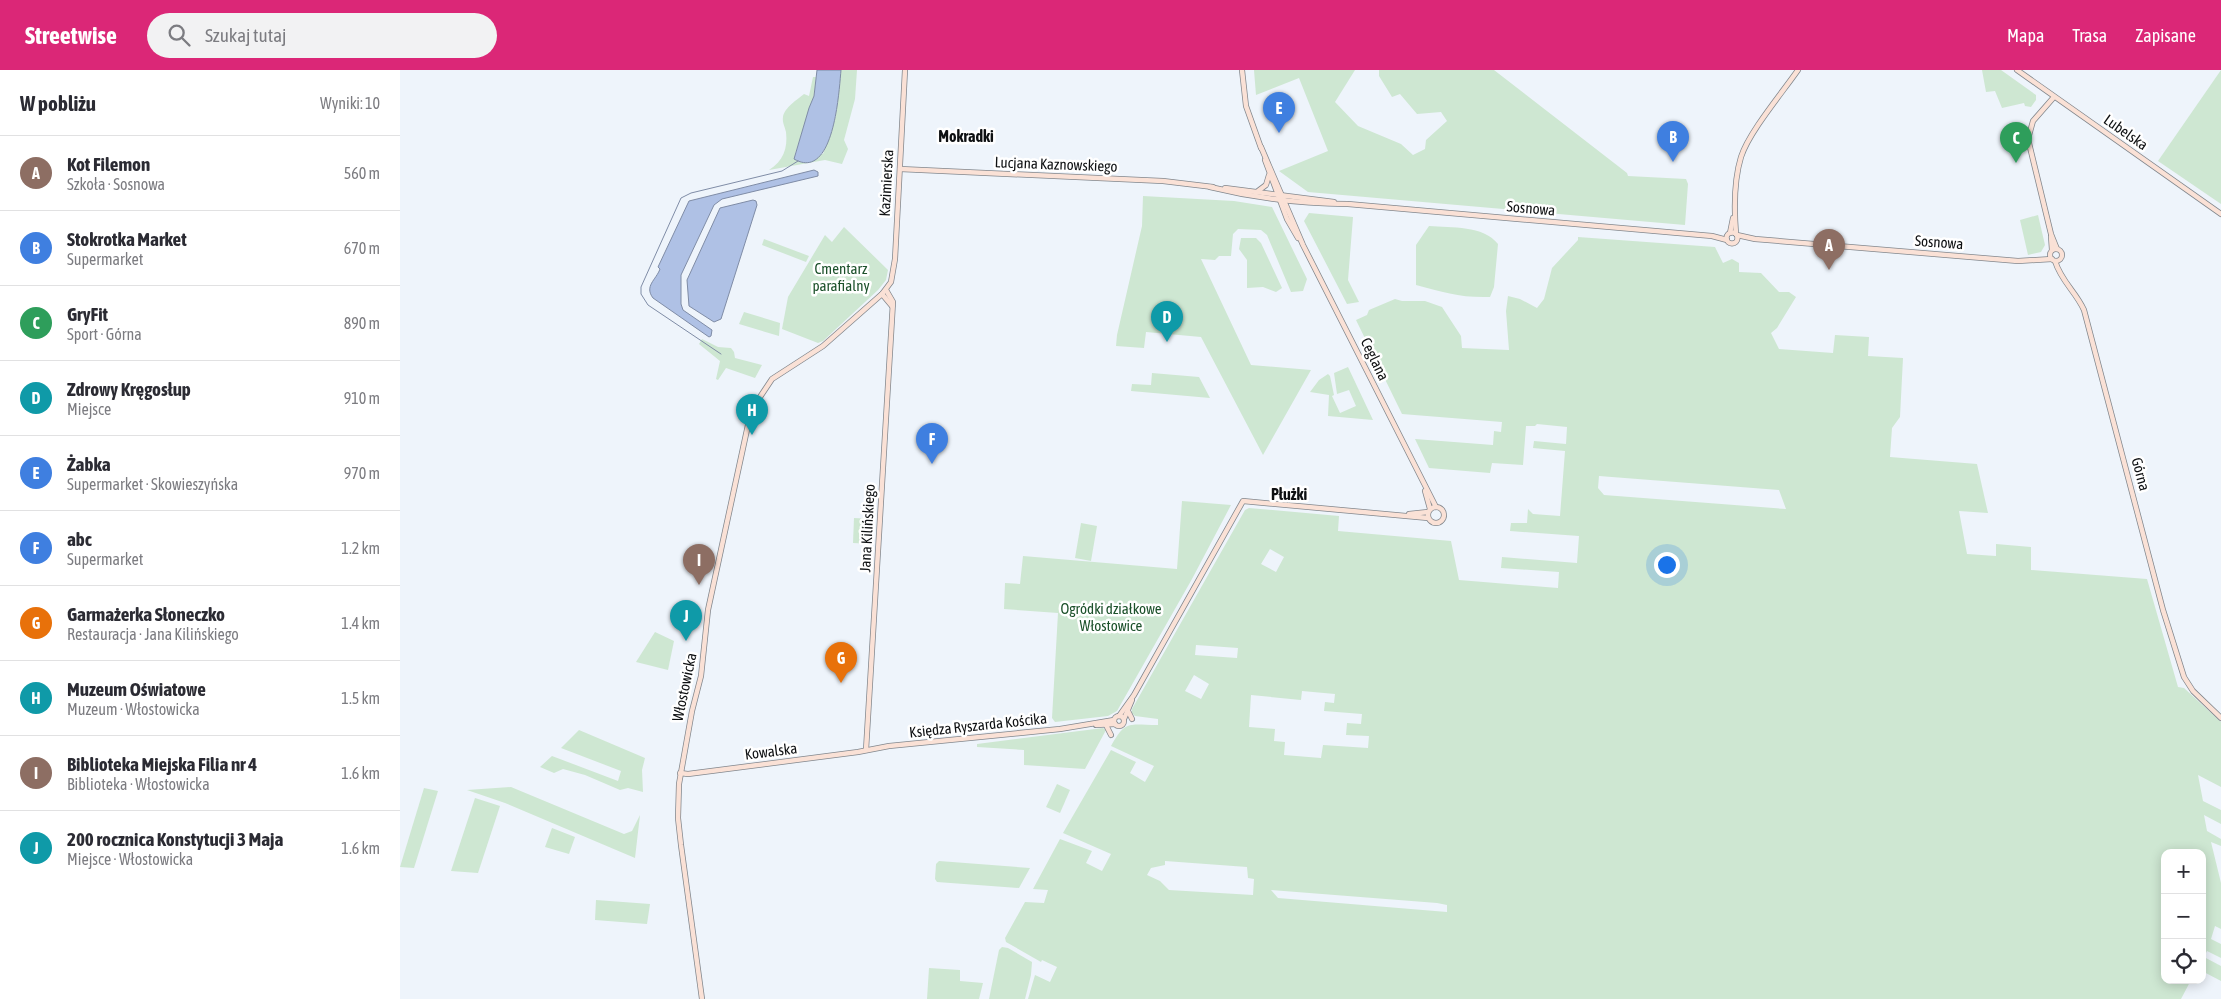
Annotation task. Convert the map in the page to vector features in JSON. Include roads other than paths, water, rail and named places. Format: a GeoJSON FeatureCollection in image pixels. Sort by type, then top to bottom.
{"type":"FeatureCollection","features":[{"type":"Feature","properties":{"kind":"street","name":"Kazimierska"},"geometry":{"type":"LineString","coordinates":[[882,294],[891,282],[894,270],[905,70]]}},
{"type":"Feature","properties":{"kind":"street"},"geometry":{"type":"LineString","coordinates":[[1242,70],[1246,106],[1280,197]]}},
{"type":"Feature","properties":{"kind":"street"},"geometry":{"type":"LineString","coordinates":[[1728,236],[1734,214],[1738,167],[1745,147],[1798,70]]}},
{"type":"Feature","properties":{"kind":"street","name":"Lubelska"},"geometry":{"type":"LineString","coordinates":[[2017,70],[2221,214]]}},
{"type":"Feature","properties":{"kind":"street"},"geometry":{"type":"LineString","coordinates":[[2053,251],[2062,254],[2056,260],[2053,251],[2051,234],[2028,139],[2033,121],[2054,97]]}},
{"type":"Feature","properties":{"kind":"street"},"geometry":{"type":"LineString","coordinates":[[1261,147],[1269,173],[1280,197]]}},
{"type":"Feature","properties":{"kind":"street","name":"Lucjana Kaznowskiego"},"geometry":{"type":"LineString","coordinates":[[900,169],[1163,181],[1280,197]]}},
{"type":"Feature","properties":{"kind":"street"},"geometry":{"type":"LineString","coordinates":[[1258,191],[1266,185],[1269,173]]}},
{"type":"Feature","properties":{"kind":"street","name":"Lucjana Kaznowskiego"},"geometry":{"type":"LineString","coordinates":[[1210,187],[1258,191],[1280,197]]}},
{"type":"Feature","properties":{"kind":"street","name":"Sosnowa"},"geometry":{"type":"LineString","coordinates":[[1280,197],[1298,202],[1348,204]]}},
{"type":"Feature","properties":{"kind":"street","name":"Sosnowa"},"geometry":{"type":"LineString","coordinates":[[1280,197],[1712,236],[1736,234],[1755,239],[2032,261],[2056,260]]}},
{"type":"Feature","properties":{"kind":"street","name":"Ceglana"},"geometry":{"type":"LineString","coordinates":[[1134,695],[1243,502],[1400,516],[1431,512],[1424,485],[1280,197]]}},
{"type":"Feature","properties":{"kind":"street","name":"Ceglana"},"geometry":{"type":"LineString","coordinates":[[1280,197],[1294,233],[1303,245]]}},
{"type":"Feature","properties":{"kind":"street"},"geometry":{"type":"LineString","coordinates":[[1290,214],[1293,206],[1298,202]]}},
{"type":"Feature","properties":{"kind":"street"},"geometry":{"type":"LineString","coordinates":[[1734,214],[1736,241]]}},
{"type":"Feature","properties":{"kind":"street","name":"Sosnowa"},"geometry":{"type":"LineString","coordinates":[[1728,236],[1730,243],[1755,239]]}},
{"type":"Feature","properties":{"kind":"street","name":"Sosnowa"},"geometry":{"type":"LineString","coordinates":[[2032,261],[2053,251]]}},
{"type":"Feature","properties":{"kind":"street","name":"Górna"},"geometry":{"type":"LineString","coordinates":[[2056,260],[2062,277],[2084,310],[2163,610],[2186,682],[2221,718]]}},
{"type":"Feature","properties":{"kind":"street","name":"Jana Kilińskiego"},"geometry":{"type":"LineString","coordinates":[[866,750],[893,300],[886,290]]}},
{"type":"Feature","properties":{"kind":"street"},"geometry":{"type":"LineString","coordinates":[[882,294],[892,306]]}},
{"type":"Feature","properties":{"kind":"street","name":"Włostowicka"},"geometry":{"type":"LineString","coordinates":[[702,999],[679,828],[680,773],[701,676],[708,610],[745,437],[754,407],[764,389],[778,374],[823,346],[882,294]]}},
{"type":"Feature","properties":{"kind":"street"},"geometry":{"type":"LineString","coordinates":[[1134,695],[1122,717],[1124,723],[1121,726],[1114,722],[1122,717],[1128,711],[1134,695]]}},
{"type":"Feature","properties":{"kind":"street"},"geometry":{"type":"LineString","coordinates":[[1128,711],[1132,719]]}},
{"type":"Feature","properties":{"kind":"street","name":"Księdza Ryszarda Kościka"},"geometry":{"type":"LineString","coordinates":[[866,750],[1114,722]]}},
{"type":"Feature","properties":{"kind":"street","name":"Księdza Ryszarda Kościka"},"geometry":{"type":"LineString","coordinates":[[1092,725],[1106,725],[1114,722]]}},
{"type":"Feature","properties":{"kind":"street"},"geometry":{"type":"LineString","coordinates":[[1106,725],[1111,734]]}},
{"type":"Feature","properties":{"kind":"street","name":"Kowalska"},"geometry":{"type":"LineString","coordinates":[[680,773],[688,774],[866,750]]}},
{"type":"Feature","properties":{"kind":"water"},"geometry":{"type":"Polygon","coordinates":[[[817,70],[841,70],[840,81],[836,114],[826,147],[818,158],[807,163],[794,159],[814,96],[817,70]]]}},
{"type":"Feature","properties":{"kind":"water"},"geometry":{"type":"Polygon","coordinates":[[[814,170],[818,172],[818,176],[722,199],[714,205],[681,275],[681,304],[683,310],[712,330],[711,336],[709,337],[653,298],[650,286],[660,269],[658,267],[689,201],[814,170]]]}},
{"type":"Feature","properties":{"kind":"water"},"geometry":{"type":"Polygon","coordinates":[[[753,200],[756,201],[757,205],[721,319],[714,322],[689,306],[687,280],[720,208],[753,200]]]}},
{"type":"Feature","properties":{"kind":"waterway"},"geometry":{"type":"LineString","coordinates":[[721,354],[648,305],[641,294],[641,287],[681,198],[691,193],[782,171],[798,161]]}},
{"type":"Feature","properties":{"kind":"place","name":"Żabka"},"geometry":{"type":"Point","coordinates":[1279,133]}},
{"type":"Feature","properties":{"kind":"place","name":"Stokrotka Market"},"geometry":{"type":"Point","coordinates":[1673,162]}},
{"type":"Feature","properties":{"kind":"place","name":"GryFit"},"geometry":{"type":"Point","coordinates":[2016,163]}},
{"type":"Feature","properties":{"kind":"place","name":"Kot Filemon"},"geometry":{"type":"Point","coordinates":[1829,270]}},
{"type":"Feature","properties":{"kind":"place","name":"Zdrowy Kręgosłup"},"geometry":{"type":"Point","coordinates":[1167,342]}},
{"type":"Feature","properties":{"kind":"place","name":"Muzeum Oświatowe"},"geometry":{"type":"Point","coordinates":[752,435]}},
{"type":"Feature","properties":{"kind":"place","name":"abc"},"geometry":{"type":"Point","coordinates":[932,464]}},
{"type":"Feature","properties":{"kind":"place","name":"Biblioteka Miejska Filia nr 4"},"geometry":{"type":"Point","coordinates":[699,585]}},
{"type":"Feature","properties":{"kind":"place","name":"200 rocznica Konstytucji 3 Maja"},"geometry":{"type":"Point","coordinates":[686,641]}},
{"type":"Feature","properties":{"kind":"place","name":"Garmażerka Słoneczko"},"geometry":{"type":"Point","coordinates":[841,683]}},
{"type":"Feature","properties":{"kind":"district","name":"Mokradki"},"geometry":{"type":"Point","coordinates":[966,136]}},
{"type":"Feature","properties":{"kind":"district","name":"Płużki"},"geometry":{"type":"Point","coordinates":[1289,494]}},
{"type":"Feature","properties":{"kind":"park label","name":"Cmentarz parafialny"},"geometry":{"type":"Point","coordinates":[841,276]}},
{"type":"Feature","properties":{"kind":"park label","name":"Ogródki działkowe Włostowice"},"geometry":{"type":"Point","coordinates":[1111,616]}}]}
